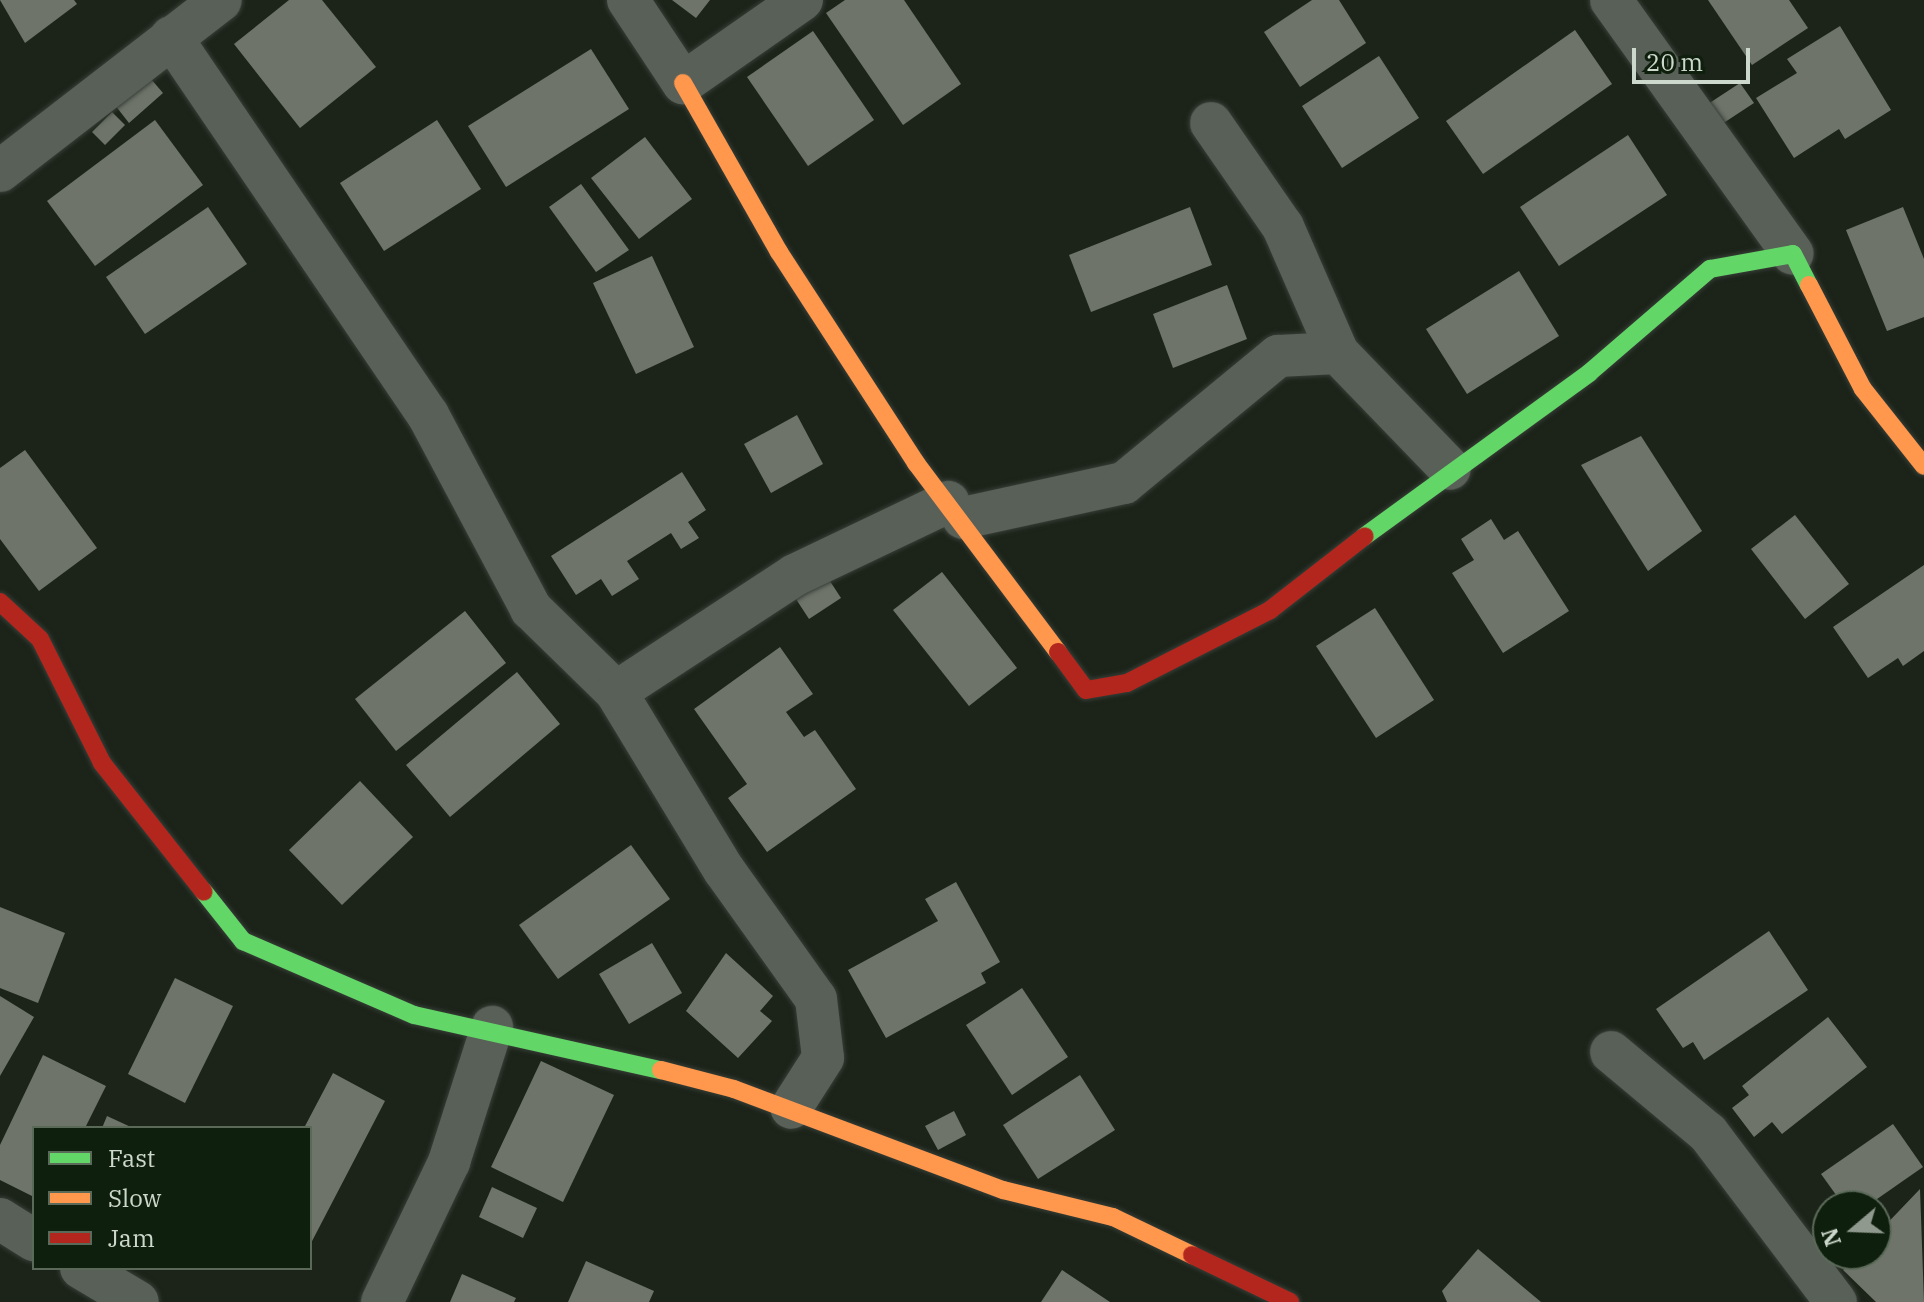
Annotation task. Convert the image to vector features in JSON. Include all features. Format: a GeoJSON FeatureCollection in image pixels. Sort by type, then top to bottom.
{"type":"FeatureCollection","features":[{"type":"Feature","properties":{"kind":"street"},"geometry":{"type":"LineString","coordinates":[[0,171],[221,0]]}},
{"type":"Feature","properties":{"kind":"street"},"geometry":{"type":"LineString","coordinates":[[628,0],[683,83],[779,252],[1015,602],[1086,690],[1127,683],[1270,610],[1450,469],[1589,373],[1710,269],[1793,254]]}},
{"type":"Feature","properties":{"kind":"street"},"geometry":{"type":"LineString","coordinates":[[683,83],[802,0]]}},
{"type":"Feature","properties":{"kind":"street"},"geometry":{"type":"LineString","coordinates":[[1611,0],[1793,254],[1863,389],[1924,466]]}},
{"type":"Feature","properties":{"kind":"street"},"geometry":{"type":"LineString","coordinates":[[171,37],[428,415],[531,609],[616,692],[724,870],[816,999],[823,1058],[791,1108]]}},
{"type":"Feature","properties":{"kind":"street"},"geometry":{"type":"LineString","coordinates":[[1211,123],[1283,227],[1338,353],[1450,469]]}},
{"type":"Feature","properties":{"kind":"street"},"geometry":{"type":"LineString","coordinates":[[616,692],[795,575],[955,510],[1124,483],[1278,356],[1338,353]]}},
{"type":"Feature","properties":{"kind":"street"},"geometry":{"type":"LineString","coordinates":[[0,602],[40,639],[102,763],[243,941],[414,1015],[492,1027],[791,1108],[1003,1190],[1113,1217],[1290,1302]]}},
{"type":"Feature","properties":{"kind":"street"},"geometry":{"type":"LineString","coordinates":[[382,1302],[449,1162],[492,1027]]}},
{"type":"Feature","properties":{"kind":"street"},"geometry":{"type":"LineString","coordinates":[[1611,1052],[1708,1133],[1836,1302]]}},
{"type":"Feature","properties":{"kind":"street"},"geometry":{"type":"LineString","coordinates":[[0,1219],[32,1239]]}},
{"type":"Feature","properties":{"kind":"street"},"geometry":{"type":"LineString","coordinates":[[84,1270],[138,1302]]}},
{"type":"Feature","properties":{"kind":"building"},"geometry":{"type":"Polygon","coordinates":[[[0,0],[74,0],[77,4],[25,43],[0,0]]]}},
{"type":"Feature","properties":{"kind":"building"},"geometry":{"type":"Polygon","coordinates":[[[289,0],[322,0],[376,67],[300,128],[234,44],[289,0]]]}},
{"type":"Feature","properties":{"kind":"building"},"geometry":{"type":"Polygon","coordinates":[[[672,0],[710,0],[696,18],[672,0]]]}},
{"type":"Feature","properties":{"kind":"building"},"geometry":{"type":"Polygon","coordinates":[[[845,0],[904,0],[961,84],[903,125],[826,13],[845,0]]]}},
{"type":"Feature","properties":{"kind":"building"},"geometry":{"type":"Polygon","coordinates":[[[1312,0],[1339,0],[1366,43],[1300,87],[1264,32],[1312,0]]]}},
{"type":"Feature","properties":{"kind":"building"},"geometry":{"type":"Polygon","coordinates":[[[1708,0],[1789,0],[1808,28],[1752,65],[1708,0]]]}},
{"type":"Feature","properties":{"kind":"building"},"geometry":{"type":"Polygon","coordinates":[[[1840,26],[1891,110],[1845,139],[1839,129],[1794,158],[1756,98],[1797,73],[1787,59],[1840,26]]]}},
{"type":"Feature","properties":{"kind":"building"},"geometry":{"type":"Polygon","coordinates":[[[1575,30],[1612,84],[1483,174],[1446,121],[1575,30]]]}},
{"type":"Feature","properties":{"kind":"building"},"geometry":{"type":"Polygon","coordinates":[[[813,31],[874,120],[808,166],[747,77],[813,31]]]}},
{"type":"Feature","properties":{"kind":"building"},"geometry":{"type":"Polygon","coordinates":[[[591,49],[629,109],[506,187],[468,126],[591,49]]]}},
{"type":"Feature","properties":{"kind":"building"},"geometry":{"type":"Polygon","coordinates":[[[1379,56],[1419,118],[1342,168],[1302,106],[1379,56]]]}},
{"type":"Feature","properties":{"kind":"building"},"geometry":{"type":"Polygon","coordinates":[[[145,72],[163,93],[129,123],[111,100],[145,72]]]}},
{"type":"Feature","properties":{"kind":"building"},"geometry":{"type":"Polygon","coordinates":[[[1740,83],[1754,103],[1722,124],[1708,104],[1740,83]]]}},
{"type":"Feature","properties":{"kind":"building"},"geometry":{"type":"Polygon","coordinates":[[[112,112],[125,125],[105,145],[92,132],[112,112]]]}},
{"type":"Feature","properties":{"kind":"building"},"geometry":{"type":"Polygon","coordinates":[[[155,120],[203,185],[95,266],[47,201],[155,120]]]}},
{"type":"Feature","properties":{"kind":"building"},"geometry":{"type":"Polygon","coordinates":[[[437,120],[481,189],[384,251],[340,183],[437,120]]]}},
{"type":"Feature","properties":{"kind":"building"},"geometry":{"type":"Polygon","coordinates":[[[1628,135],[1667,195],[1559,266],[1520,207],[1628,135]]]}},
{"type":"Feature","properties":{"kind":"building"},"geometry":{"type":"Polygon","coordinates":[[[645,137],[692,199],[639,239],[591,178],[645,137]]]}},
{"type":"Feature","properties":{"kind":"building"},"geometry":{"type":"Polygon","coordinates":[[[581,184],[629,250],[596,272],[549,207],[581,184]]]}},
{"type":"Feature","properties":{"kind":"building"},"geometry":{"type":"Polygon","coordinates":[[[208,207],[247,264],[145,334],[106,277],[208,207]]]}},
{"type":"Feature","properties":{"kind":"building"},"geometry":{"type":"Polygon","coordinates":[[[1190,207],[1212,265],[1091,312],[1069,255],[1190,207]]]}},
{"type":"Feature","properties":{"kind":"building"},"geometry":{"type":"Polygon","coordinates":[[[1903,207],[1924,259],[1924,317],[1887,331],[1846,230],[1903,207]]]}},
{"type":"Feature","properties":{"kind":"building"},"geometry":{"type":"Polygon","coordinates":[[[652,256],[694,347],[636,374],[593,283],[652,256]]]}},
{"type":"Feature","properties":{"kind":"building"},"geometry":{"type":"Polygon","coordinates":[[[1519,271],[1559,336],[1467,394],[1426,329],[1519,271]]]}},
{"type":"Feature","properties":{"kind":"building"},"geometry":{"type":"Polygon","coordinates":[[[1227,285],[1247,339],[1173,368],[1153,314],[1227,285]]]}},
{"type":"Feature","properties":{"kind":"building"},"geometry":{"type":"Polygon","coordinates":[[[797,415],[823,464],[771,493],[744,444],[797,415]]]}},
{"type":"Feature","properties":{"kind":"building"},"geometry":{"type":"Polygon","coordinates":[[[1641,436],[1702,531],[1648,571],[1581,465],[1641,436]]]}},
{"type":"Feature","properties":{"kind":"building"},"geometry":{"type":"Polygon","coordinates":[[[25,450],[97,548],[39,591],[0,539],[0,468],[25,450]]]}},
{"type":"Feature","properties":{"kind":"building"},"geometry":{"type":"Polygon","coordinates":[[[682,472],[706,510],[688,522],[699,538],[681,549],[671,533],[627,561],[639,579],[612,596],[601,579],[576,595],[551,556],[682,472]]]}},
{"type":"Feature","properties":{"kind":"building"},"geometry":{"type":"Polygon","coordinates":[[[1795,515],[1849,584],[1805,619],[1751,549],[1795,515]]]}},
{"type":"Feature","properties":{"kind":"building"},"geometry":{"type":"Polygon","coordinates":[[[1491,519],[1504,540],[1518,531],[1569,611],[1503,653],[1452,573],[1474,560],[1461,539],[1491,519]]]}},
{"type":"Feature","properties":{"kind":"building"},"geometry":{"type":"Polygon","coordinates":[[[1924,565],[1924,651],[1903,666],[1898,658],[1868,678],[1833,627],[1924,565]]]}},
{"type":"Feature","properties":{"kind":"building"},"geometry":{"type":"Polygon","coordinates":[[[942,572],[1017,668],[969,706],[893,610],[942,572]]]}},
{"type":"Feature","properties":{"kind":"building"},"geometry":{"type":"Polygon","coordinates":[[[826,575],[841,598],[809,619],[794,596],[826,575]]]}},
{"type":"Feature","properties":{"kind":"building"},"geometry":{"type":"Polygon","coordinates":[[[1375,608],[1434,700],[1376,738],[1316,646],[1375,608]]]}},
{"type":"Feature","properties":{"kind":"building"},"geometry":{"type":"Polygon","coordinates":[[[465,611],[506,663],[396,751],[355,699],[465,611]]]}},
{"type":"Feature","properties":{"kind":"building"},"geometry":{"type":"Polygon","coordinates":[[[780,647],[813,694],[786,712],[804,737],[815,730],[856,789],[767,852],[728,798],[747,784],[694,709],[780,647]]]}},
{"type":"Feature","properties":{"kind":"building"},"geometry":{"type":"Polygon","coordinates":[[[517,672],[560,724],[450,817],[406,765],[517,672]]]}},
{"type":"Feature","properties":{"kind":"building"},"geometry":{"type":"Polygon","coordinates":[[[360,781],[413,837],[342,905],[289,850],[360,781]]]}},
{"type":"Feature","properties":{"kind":"building"},"geometry":{"type":"Polygon","coordinates":[[[631,845],[670,899],[558,979],[519,925],[631,845]]]}},
{"type":"Feature","properties":{"kind":"building"},"geometry":{"type":"Polygon","coordinates":[[[956,882],[1000,962],[981,973],[986,983],[886,1038],[848,970],[938,921],[925,899],[956,882]]]}},
{"type":"Feature","properties":{"kind":"building"},"geometry":{"type":"Polygon","coordinates":[[[0,907],[65,933],[38,1003],[0,988],[0,907]]]}},
{"type":"Feature","properties":{"kind":"building"},"geometry":{"type":"Polygon","coordinates":[[[1769,931],[1808,990],[1704,1060],[1693,1042],[1683,1048],[1656,1009],[1769,931]]]}},
{"type":"Feature","properties":{"kind":"building"},"geometry":{"type":"Polygon","coordinates":[[[652,943],[682,993],[629,1024],[599,974],[652,943]]]}},
{"type":"Feature","properties":{"kind":"building"},"geometry":{"type":"Polygon","coordinates":[[[726,953],[773,996],[760,1011],[772,1021],[738,1058],[686,1011],[726,953]]]}},
{"type":"Feature","properties":{"kind":"building"},"geometry":{"type":"Polygon","coordinates":[[[175,978],[233,1006],[185,1103],[128,1074],[175,978]]]}},
{"type":"Feature","properties":{"kind":"building"},"geometry":{"type":"Polygon","coordinates":[[[1022,988],[1068,1057],[1012,1095],[966,1025],[1022,988]]]}},
{"type":"Feature","properties":{"kind":"building"},"geometry":{"type":"Polygon","coordinates":[[[0,996],[34,1017],[0,1076],[0,996]]]}},
{"type":"Feature","properties":{"kind":"building"},"geometry":{"type":"Polygon","coordinates":[[[1828,1017],[1867,1067],[1782,1134],[1772,1122],[1754,1137],[1732,1108],[1749,1095],[1742,1086],[1828,1017]]]}},
{"type":"Feature","properties":{"kind":"building"},"geometry":{"type":"Polygon","coordinates":[[[43,1055],[106,1086],[86,1126],[32,1126],[32,1196],[0,1180],[0,1145],[43,1055]]]}},
{"type":"Feature","properties":{"kind":"building"},"geometry":{"type":"Polygon","coordinates":[[[541,1061],[614,1095],[563,1202],[491,1167],[541,1061]]]}},
{"type":"Feature","properties":{"kind":"building"},"geometry":{"type":"Polygon","coordinates":[[[333,1073],[385,1101],[312,1241],[312,1126],[305,1126],[333,1073]]]}},
{"type":"Feature","properties":{"kind":"building"},"geometry":{"type":"Polygon","coordinates":[[[1080,1075],[1115,1130],[1038,1179],[1003,1125],[1080,1075]]]}},
{"type":"Feature","properties":{"kind":"building"},"geometry":{"type":"Polygon","coordinates":[[[954,1111],[966,1135],[938,1150],[925,1126],[954,1111]]]}},
{"type":"Feature","properties":{"kind":"building"},"geometry":{"type":"Polygon","coordinates":[[[107,1116],[129,1126],[103,1126],[107,1116]]]}},
{"type":"Feature","properties":{"kind":"building"},"geometry":{"type":"Polygon","coordinates":[[[1893,1124],[1923,1167],[1890,1190],[1832,1190],[1821,1174],[1893,1124]]]}},
{"type":"Feature","properties":{"kind":"building"},"geometry":{"type":"Polygon","coordinates":[[[492,1187],[537,1208],[523,1238],[479,1217],[492,1187]]]}},
{"type":"Feature","properties":{"kind":"building"},"geometry":{"type":"Polygon","coordinates":[[[1920,1189],[1924,1302],[1876,1302],[1843,1270],[1892,1270],[1892,1218],[1920,1189]]]}},
{"type":"Feature","properties":{"kind":"building"},"geometry":{"type":"Polygon","coordinates":[[[1478,1249],[1541,1302],[1447,1302],[1442,1291],[1478,1249]]]}},
{"type":"Feature","properties":{"kind":"building"},"geometry":{"type":"Polygon","coordinates":[[[586,1261],[654,1291],[649,1302],[568,1302],[586,1261]]]}},
{"type":"Feature","properties":{"kind":"building"},"geometry":{"type":"Polygon","coordinates":[[[1062,1270],[1110,1302],[1041,1302],[1062,1270]]]}},
{"type":"Feature","properties":{"kind":"building"},"geometry":{"type":"Polygon","coordinates":[[[462,1274],[516,1298],[514,1302],[450,1302],[462,1274]]]}},
{"type":"Feature","properties":{"kind":"traffic: fast"},"geometry":{"type":"LineString","coordinates":[[1365,536],[1589,373],[1710,269],[1793,254],[1809,285]]}},
{"type":"Feature","properties":{"kind":"traffic: fast"},"geometry":{"type":"LineString","coordinates":[[204,892],[243,941],[414,1015],[661,1070]]}},
{"type":"Feature","properties":{"kind":"traffic: slow"},"geometry":{"type":"LineString","coordinates":[[683,83],[779,252],[916,463],[1058,652]]}},
{"type":"Feature","properties":{"kind":"traffic: slow"},"geometry":{"type":"LineString","coordinates":[[1809,285],[1863,389],[1924,466]]}},
{"type":"Feature","properties":{"kind":"traffic: slow"},"geometry":{"type":"LineString","coordinates":[[661,1070],[734,1089],[1003,1190],[1113,1217],[1192,1255]]}},
{"type":"Feature","properties":{"kind":"traffic: jam"},"geometry":{"type":"LineString","coordinates":[[1058,652],[1086,690],[1127,683],[1270,610],[1365,536]]}},
{"type":"Feature","properties":{"kind":"traffic: jam"},"geometry":{"type":"LineString","coordinates":[[0,602],[40,639],[102,763],[204,892]]}},
{"type":"Feature","properties":{"kind":"traffic: jam"},"geometry":{"type":"LineString","coordinates":[[1192,1255],[1290,1302]]}}]}
